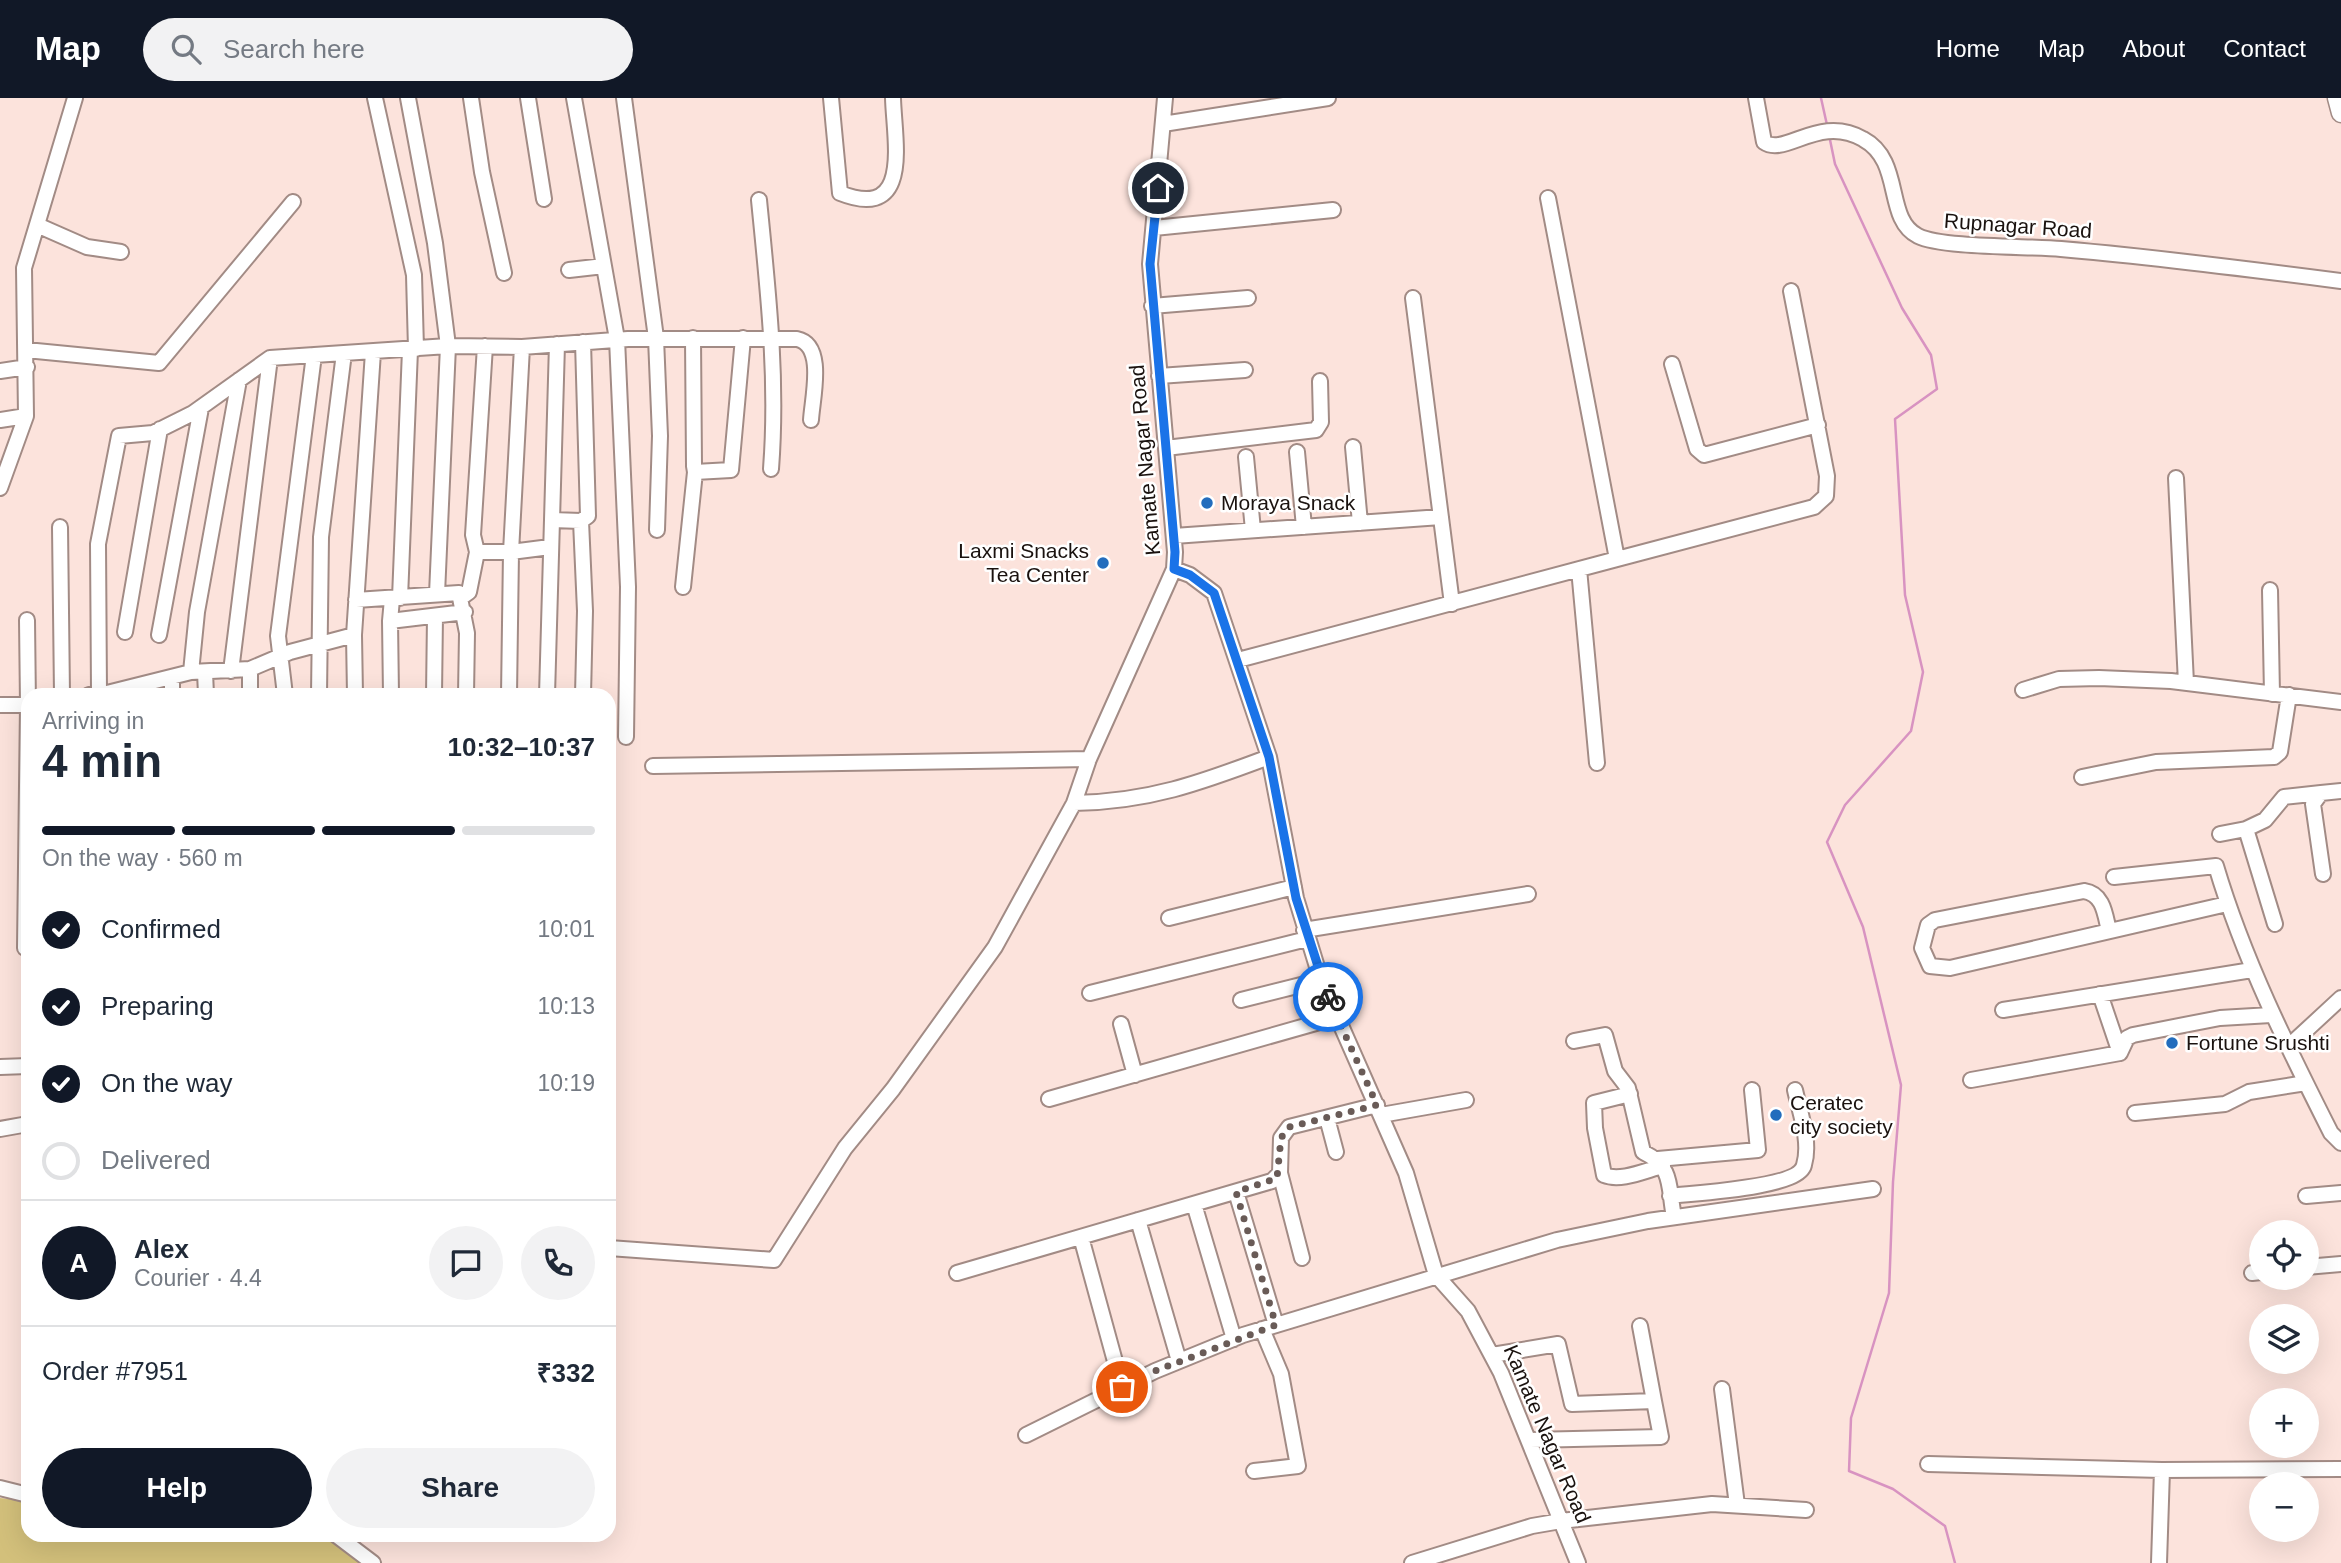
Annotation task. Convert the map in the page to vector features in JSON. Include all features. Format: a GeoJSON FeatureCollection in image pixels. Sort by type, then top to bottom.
{"type":"FeatureCollection","features":[{"type":"Feature","properties":{"kind":"main road"},"geometry":{"type":"LineString","coordinates":[[2337,98],[2341,113]]}},
{"type":"Feature","properties":{"kind":"street"},"geometry":{"type":"LineString","coordinates":[[0,488],[26,416],[27,367],[23,284],[37,225],[75,98]]}},
{"type":"Feature","properties":{"kind":"street"},"geometry":{"type":"LineString","coordinates":[[374,98],[414,275],[413,349],[396,599],[390,621],[391,688]]}},
{"type":"Feature","properties":{"kind":"street"},"geometry":{"type":"LineString","coordinates":[[408,98],[435,243],[448,346],[438,594]]}},
{"type":"Feature","properties":{"kind":"street"},"geometry":{"type":"LineString","coordinates":[[471,98],[482,172],[504,273]]}},
{"type":"Feature","properties":{"kind":"street"},"geometry":{"type":"LineString","coordinates":[[528,98],[544,199]]}},
{"type":"Feature","properties":{"kind":"street"},"geometry":{"type":"LineString","coordinates":[[574,98],[617,340],[628,561],[626,737]]}},
{"type":"Feature","properties":{"kind":"street"},"geometry":{"type":"LineString","coordinates":[[624,98],[656,338],[660,436],[657,530]]}},
{"type":"Feature","properties":{"kind":"street"},"geometry":{"type":"LineString","coordinates":[[831,98],[840,193],[865,200],[884,194],[896,179],[893,98]]}},
{"type":"Feature","properties":{"kind":"street","name":"Kamate Nagar Road"},"geometry":{"type":"LineString","coordinates":[[1165,98],[1150,264],[1174,536],[1174,569],[1190,575],[1214,593],[1269,757],[1294,887],[1321,980],[1406,1173],[1436,1275],[1468,1311],[1492,1355],[1530,1440],[1578,1563]]}},
{"type":"Feature","properties":{"kind":"street"},"geometry":{"type":"LineString","coordinates":[[1163,124],[1328,98]]}},
{"type":"Feature","properties":{"kind":"street","name":"Rupnagar Road"},"geometry":{"type":"LineString","coordinates":[[1756,98],[1763,142],[1770,147],[1778,147],[1826,130],[1865,139],[1882,155],[1891,175],[1900,215],[1916,236],[1929,240],[2060,248],[2341,281]]}},
{"type":"Feature","properties":{"kind":"street"},"geometry":{"type":"LineString","coordinates":[[1548,198],[1617,559]]}},
{"type":"Feature","properties":{"kind":"street"},"geometry":{"type":"LineString","coordinates":[[759,200],[773,339],[775,411],[771,469]]}},
{"type":"Feature","properties":{"kind":"street"},"geometry":{"type":"LineString","coordinates":[[26,351],[159,363],[293,202]]}},
{"type":"Feature","properties":{"kind":"street"},"geometry":{"type":"LineString","coordinates":[[1154,228],[1334,210]]}},
{"type":"Feature","properties":{"kind":"street"},"geometry":{"type":"LineString","coordinates":[[37,225],[87,247],[121,251]]}},
{"type":"Feature","properties":{"kind":"street"},"geometry":{"type":"LineString","coordinates":[[569,270],[604,266]]}},
{"type":"Feature","properties":{"kind":"street"},"geometry":{"type":"LineString","coordinates":[[1238,660],[1820,503],[1828,487],[1791,291]]}},
{"type":"Feature","properties":{"kind":"street"},"geometry":{"type":"LineString","coordinates":[[1153,306],[1248,298]]}},
{"type":"Feature","properties":{"kind":"street"},"geometry":{"type":"LineString","coordinates":[[1413,298],[1452,604]]}},
{"type":"Feature","properties":{"kind":"street"},"geometry":{"type":"LineString","coordinates":[[96,688],[98,544],[119,436],[160,429],[201,408],[270,358],[448,346],[522,347],[656,338],[805,340],[812,348],[814,362],[811,420]]}},
{"type":"Feature","properties":{"kind":"street"},"geometry":{"type":"LineString","coordinates":[[683,587],[695,472],[694,338]]}},
{"type":"Feature","properties":{"kind":"street"},"geometry":{"type":"LineString","coordinates":[[695,472],[731,470],[743,338]]}},
{"type":"Feature","properties":{"kind":"street"},"geometry":{"type":"LineString","coordinates":[[552,520],[581,521],[588,516],[583,342]]}},
{"type":"Feature","properties":{"kind":"street"},"geometry":{"type":"LineString","coordinates":[[547,688],[557,344]]}},
{"type":"Feature","properties":{"kind":"street"},"geometry":{"type":"LineString","coordinates":[[462,597],[469,592],[477,552],[473,535],[485,346]]}},
{"type":"Feature","properties":{"kind":"street"},"geometry":{"type":"LineString","coordinates":[[509,688],[511,552],[522,347]]}},
{"type":"Feature","properties":{"kind":"street"},"geometry":{"type":"LineString","coordinates":[[355,688],[354,635],[373,352]]}},
{"type":"Feature","properties":{"kind":"street"},"geometry":{"type":"LineString","coordinates":[[319,688],[321,537],[344,353]]}},
{"type":"Feature","properties":{"kind":"street"},"geometry":{"type":"LineString","coordinates":[[284,688],[278,636],[314,355]]}},
{"type":"Feature","properties":{"kind":"street"},"geometry":{"type":"LineString","coordinates":[[231,671],[270,358]]}},
{"type":"Feature","properties":{"kind":"street"},"geometry":{"type":"LineString","coordinates":[[1672,364],[1697,449],[1704,455],[1818,425]]}},
{"type":"Feature","properties":{"kind":"street"},"geometry":{"type":"LineString","coordinates":[[0,372],[27,367]]}},
{"type":"Feature","properties":{"kind":"street"},"geometry":{"type":"LineString","coordinates":[[1159,376],[1245,370]]}},
{"type":"Feature","properties":{"kind":"street"},"geometry":{"type":"LineString","coordinates":[[204,688],[198,672],[197,612],[239,380]]}},
{"type":"Feature","properties":{"kind":"street"},"geometry":{"type":"LineString","coordinates":[[1166,448],[1316,430],[1321,422],[1320,381]]}},
{"type":"Feature","properties":{"kind":"street"},"geometry":{"type":"LineString","coordinates":[[159,635],[201,408]]}},
{"type":"Feature","properties":{"kind":"street"},"geometry":{"type":"LineString","coordinates":[[0,421],[26,416]]}},
{"type":"Feature","properties":{"kind":"street"},"geometry":{"type":"LineString","coordinates":[[125,632],[160,429]]}},
{"type":"Feature","properties":{"kind":"street"},"geometry":{"type":"LineString","coordinates":[[1353,447],[1360,523]]}},
{"type":"Feature","properties":{"kind":"street"},"geometry":{"type":"LineString","coordinates":[[1297,452],[1304,527]]}},
{"type":"Feature","properties":{"kind":"street"},"geometry":{"type":"LineString","coordinates":[[1246,457],[1253,530]]}},
{"type":"Feature","properties":{"kind":"street"},"geometry":{"type":"LineString","coordinates":[[2176,478],[2186,683]]}},
{"type":"Feature","properties":{"kind":"street"},"geometry":{"type":"LineString","coordinates":[[1174,536],[1441,517]]}},
{"type":"Feature","properties":{"kind":"street"},"geometry":{"type":"LineString","coordinates":[[581,521],[585,611],[583,688]]}},
{"type":"Feature","properties":{"kind":"street"},"geometry":{"type":"LineString","coordinates":[[60,527],[62,688]]}},
{"type":"Feature","properties":{"kind":"street"},"geometry":{"type":"LineString","coordinates":[[477,552],[511,552],[550,547]]}},
{"type":"Feature","properties":{"kind":"street"},"geometry":{"type":"LineString","coordinates":[[616,1249],[774,1260],[845,1148],[893,1089],[995,947],[1073,803],[1089,759],[1174,569]]}},
{"type":"Feature","properties":{"kind":"street"},"geometry":{"type":"LineString","coordinates":[[1579,569],[1597,762]]}},
{"type":"Feature","properties":{"kind":"street"},"geometry":{"type":"LineString","coordinates":[[2270,590],[2272,694]]}},
{"type":"Feature","properties":{"kind":"street"},"geometry":{"type":"LineString","coordinates":[[356,600],[396,599],[454,592],[462,597],[465,612],[466,688]]}},
{"type":"Feature","properties":{"kind":"street"},"geometry":{"type":"LineString","coordinates":[[390,621],[465,612]]}},
{"type":"Feature","properties":{"kind":"street"},"geometry":{"type":"LineString","coordinates":[[434,688],[435,615]]}},
{"type":"Feature","properties":{"kind":"street"},"geometry":{"type":"LineString","coordinates":[[27,620],[28,688]]}},
{"type":"Feature","properties":{"kind":"street"},"geometry":{"type":"LineString","coordinates":[[138,688],[198,672],[250,669],[319,643],[354,635]]}},
{"type":"Feature","properties":{"kind":"street"},"geometry":{"type":"LineString","coordinates":[[250,669],[250,688]]}},
{"type":"Feature","properties":{"kind":"street"},"geometry":{"type":"LineString","coordinates":[[172,677],[172,688]]}},
{"type":"Feature","properties":{"kind":"street"},"geometry":{"type":"LineString","coordinates":[[2023,690],[2059,679],[2099,678],[2186,683],[2341,702]]}},
{"type":"Feature","properties":{"kind":"street"},"geometry":{"type":"LineString","coordinates":[[2082,777],[2156,762],[2274,757],[2280,752],[2289,695]]}},
{"type":"Feature","properties":{"kind":"street"},"geometry":{"type":"LineString","coordinates":[[0,705],[21,705]]}},
{"type":"Feature","properties":{"kind":"street"},"geometry":{"type":"LineString","coordinates":[[1073,803],[1118,803],[1147,798],[1220,778],[1269,757]]}},
{"type":"Feature","properties":{"kind":"street"},"geometry":{"type":"LineString","coordinates":[[653,766],[1089,759]]}},
{"type":"Feature","properties":{"kind":"street"},"geometry":{"type":"LineString","coordinates":[[2220,834],[2246,829],[2272,814],[2284,797],[2341,791]]}},
{"type":"Feature","properties":{"kind":"street"},"geometry":{"type":"LineString","coordinates":[[2321,793],[2315,798],[2314,811],[2323,874]]}},
{"type":"Feature","properties":{"kind":"street"},"geometry":{"type":"LineString","coordinates":[[2246,829],[2275,924]]}},
{"type":"Feature","properties":{"kind":"street"},"geometry":{"type":"LineString","coordinates":[[2114,877],[2216,866],[2227,904],[2272,1016],[2331,1133],[2341,1143]]}},
{"type":"Feature","properties":{"kind":"street"},"geometry":{"type":"LineString","coordinates":[[1169,918],[1294,887]]}},
{"type":"Feature","properties":{"kind":"street"},"geometry":{"type":"LineString","coordinates":[[2109,931],[2101,901],[2092,892],[2084,891],[1935,920],[1928,925],[1922,948],[1930,966],[1939,969],[2109,931],[2227,904]]}},
{"type":"Feature","properties":{"kind":"street"},"geometry":{"type":"LineString","coordinates":[[1090,993],[1306,934],[1528,894]]}},
{"type":"Feature","properties":{"kind":"street"},"geometry":{"type":"LineString","coordinates":[[2003,1010],[2252,970]]}},
{"type":"Feature","properties":{"kind":"street"},"geometry":{"type":"LineString","coordinates":[[1241,1000],[1321,980]]}},
{"type":"Feature","properties":{"kind":"street"},"geometry":{"type":"LineString","coordinates":[[2100,994],[2120,1053]]}},
{"type":"Feature","properties":{"kind":"street"},"geometry":{"type":"LineString","coordinates":[[2288,1047],[2341,998]]}},
{"type":"Feature","properties":{"kind":"street"},"geometry":{"type":"LineString","coordinates":[[2120,1053],[2127,1038],[2133,1035],[2220,1018],[2272,1016]]}},
{"type":"Feature","properties":{"kind":"street"},"geometry":{"type":"LineString","coordinates":[[1049,1099],[1336,1017]]}},
{"type":"Feature","properties":{"kind":"street"},"geometry":{"type":"LineString","coordinates":[[1121,1024],[1135,1075]]}},
{"type":"Feature","properties":{"kind":"street"},"geometry":{"type":"LineString","coordinates":[[1574,1041],[1605,1035],[1615,1071],[1630,1094],[1643,1152],[1660,1162],[1674,1217]]}},
{"type":"Feature","properties":{"kind":"street"},"geometry":{"type":"LineString","coordinates":[[1971,1080],[2120,1053]]}},
{"type":"Feature","properties":{"kind":"street"},"geometry":{"type":"LineString","coordinates":[[0,1067],[21,1066]]}},
{"type":"Feature","properties":{"kind":"street"},"geometry":{"type":"LineString","coordinates":[[2135,1113],[2225,1104],[2249,1092],[2305,1083]]}},
{"type":"Feature","properties":{"kind":"street"},"geometry":{"type":"LineString","coordinates":[[1630,1094],[1594,1102],[1595,1128],[1604,1175],[1618,1177],[1660,1162],[1758,1150],[1752,1090]]}},
{"type":"Feature","properties":{"kind":"street"},"geometry":{"type":"LineString","coordinates":[[1670,1196],[1772,1184],[1798,1176],[1804,1168],[1806,1149],[1795,1090]]}},
{"type":"Feature","properties":{"kind":"street"},"geometry":{"type":"LineString","coordinates":[[1302,1258],[1280,1173],[1283,1133],[1289,1127],[1379,1110],[1466,1100]]}},
{"type":"Feature","properties":{"kind":"street"},"geometry":{"type":"LineString","coordinates":[[1327,1118],[1336,1153]]}},
{"type":"Feature","properties":{"kind":"street"},"geometry":{"type":"LineString","coordinates":[[0,1129],[21,1125]]}},
{"type":"Feature","properties":{"kind":"street"},"geometry":{"type":"LineString","coordinates":[[957,1273],[1272,1181],[1280,1173]]}},
{"type":"Feature","properties":{"kind":"street"},"geometry":{"type":"LineString","coordinates":[[1026,1436],[1122,1387],[1234,1339],[1436,1275],[1557,1240],[1674,1217],[1873,1189]]}},
{"type":"Feature","properties":{"kind":"street"},"geometry":{"type":"LineString","coordinates":[[1236,1192],[1281,1374],[1298,1466],[1254,1471]]}},
{"type":"Feature","properties":{"kind":"street"},"geometry":{"type":"LineString","coordinates":[[2306,1196],[2341,1193]]}},
{"type":"Feature","properties":{"kind":"street"},"geometry":{"type":"LineString","coordinates":[[1194,1204],[1234,1339]]}},
{"type":"Feature","properties":{"kind":"street"},"geometry":{"type":"LineString","coordinates":[[1138,1220],[1179,1361]]}},
{"type":"Feature","properties":{"kind":"street"},"geometry":{"type":"LineString","coordinates":[[1081,1237],[1122,1387]]}},
{"type":"Feature","properties":{"kind":"street"},"geometry":{"type":"LineString","coordinates":[[2319,1266],[2341,1264]]}},
{"type":"Feature","properties":{"kind":"street"},"geometry":{"type":"LineString","coordinates":[[1530,1440],[1661,1437],[1640,1326]]}},
{"type":"Feature","properties":{"kind":"street"},"geometry":{"type":"LineString","coordinates":[[1492,1355],[1558,1344],[1572,1404],[1654,1401]]}},
{"type":"Feature","properties":{"kind":"street"},"geometry":{"type":"LineString","coordinates":[[1722,1390],[1737,1505]]}},
{"type":"Feature","properties":{"kind":"street"},"geometry":{"type":"LineString","coordinates":[[1928,1464],[2162,1470],[2341,1469]]}},
{"type":"Feature","properties":{"kind":"street"},"geometry":{"type":"LineString","coordinates":[[2159,1563],[2162,1470]]}},
{"type":"Feature","properties":{"kind":"street"},"geometry":{"type":"LineString","coordinates":[[0,1488],[21,1493]]}},
{"type":"Feature","properties":{"kind":"street"},"geometry":{"type":"LineString","coordinates":[[1412,1563],[1521,1530],[1561,1521],[1661,1508],[1737,1505],[1806,1510]]}},
{"type":"Feature","properties":{"kind":"street"},"geometry":{"type":"LineString","coordinates":[[354,1542],[373,1563]]}},
{"type":"Feature","properties":{"kind":"shaded area"},"geometry":{"type":"Polygon","coordinates":[[[0,1498],[21,1500],[21,1542],[348,1542],[372,1563],[0,1563],[0,1498]]]}},
{"type":"Feature","properties":{"kind":"waterway"},"geometry":{"type":"LineString","coordinates":[[1821,98],[1827,125]]}},
{"type":"Feature","properties":{"kind":"waterway"},"geometry":{"type":"LineString","coordinates":[[1829,135],[1835,164],[1902,308],[1931,355],[1937,389],[1895,419],[1905,595],[1923,672],[1911,731],[1845,805],[1827,842],[1863,927],[1901,1085],[1893,1182],[1889,1293],[1851,1418],[1849,1471],[1893,1489],[1945,1526],[1955,1563]]}},
{"type":"Feature","properties":{"kind":"way so far"},"geometry":{"type":"LineString","coordinates":[[1122,1387],[1243,1335],[1276,1325],[1236,1192],[1277,1178],[1280,1173],[1281,1138],[1289,1127],[1377,1105],[1328,997]]}},
{"type":"Feature","properties":{"kind":"place","name":"Moraya Snack"},"geometry":{"type":"Point","coordinates":[1207,503]}},
{"type":"Feature","properties":{"kind":"place","name":"Laxmi Snacks Tea Center"},"geometry":{"type":"Point","coordinates":[1103,563]}},
{"type":"Feature","properties":{"kind":"place","name":"Fortune Srushti"},"geometry":{"type":"Point","coordinates":[2172,1043]}},
{"type":"Feature","properties":{"kind":"place","name":"Ceratec city society"},"geometry":{"type":"Point","coordinates":[1776,1115]}},
{"type":"Feature","properties":{"kind":"route"},"geometry":{"type":"LineString","coordinates":[[1158,188],[1150,264],[1175,552],[1174,569],[1205,584],[1214,593],[1269,757],[1296,898],[1304,930],[1328,997]]}}]}
